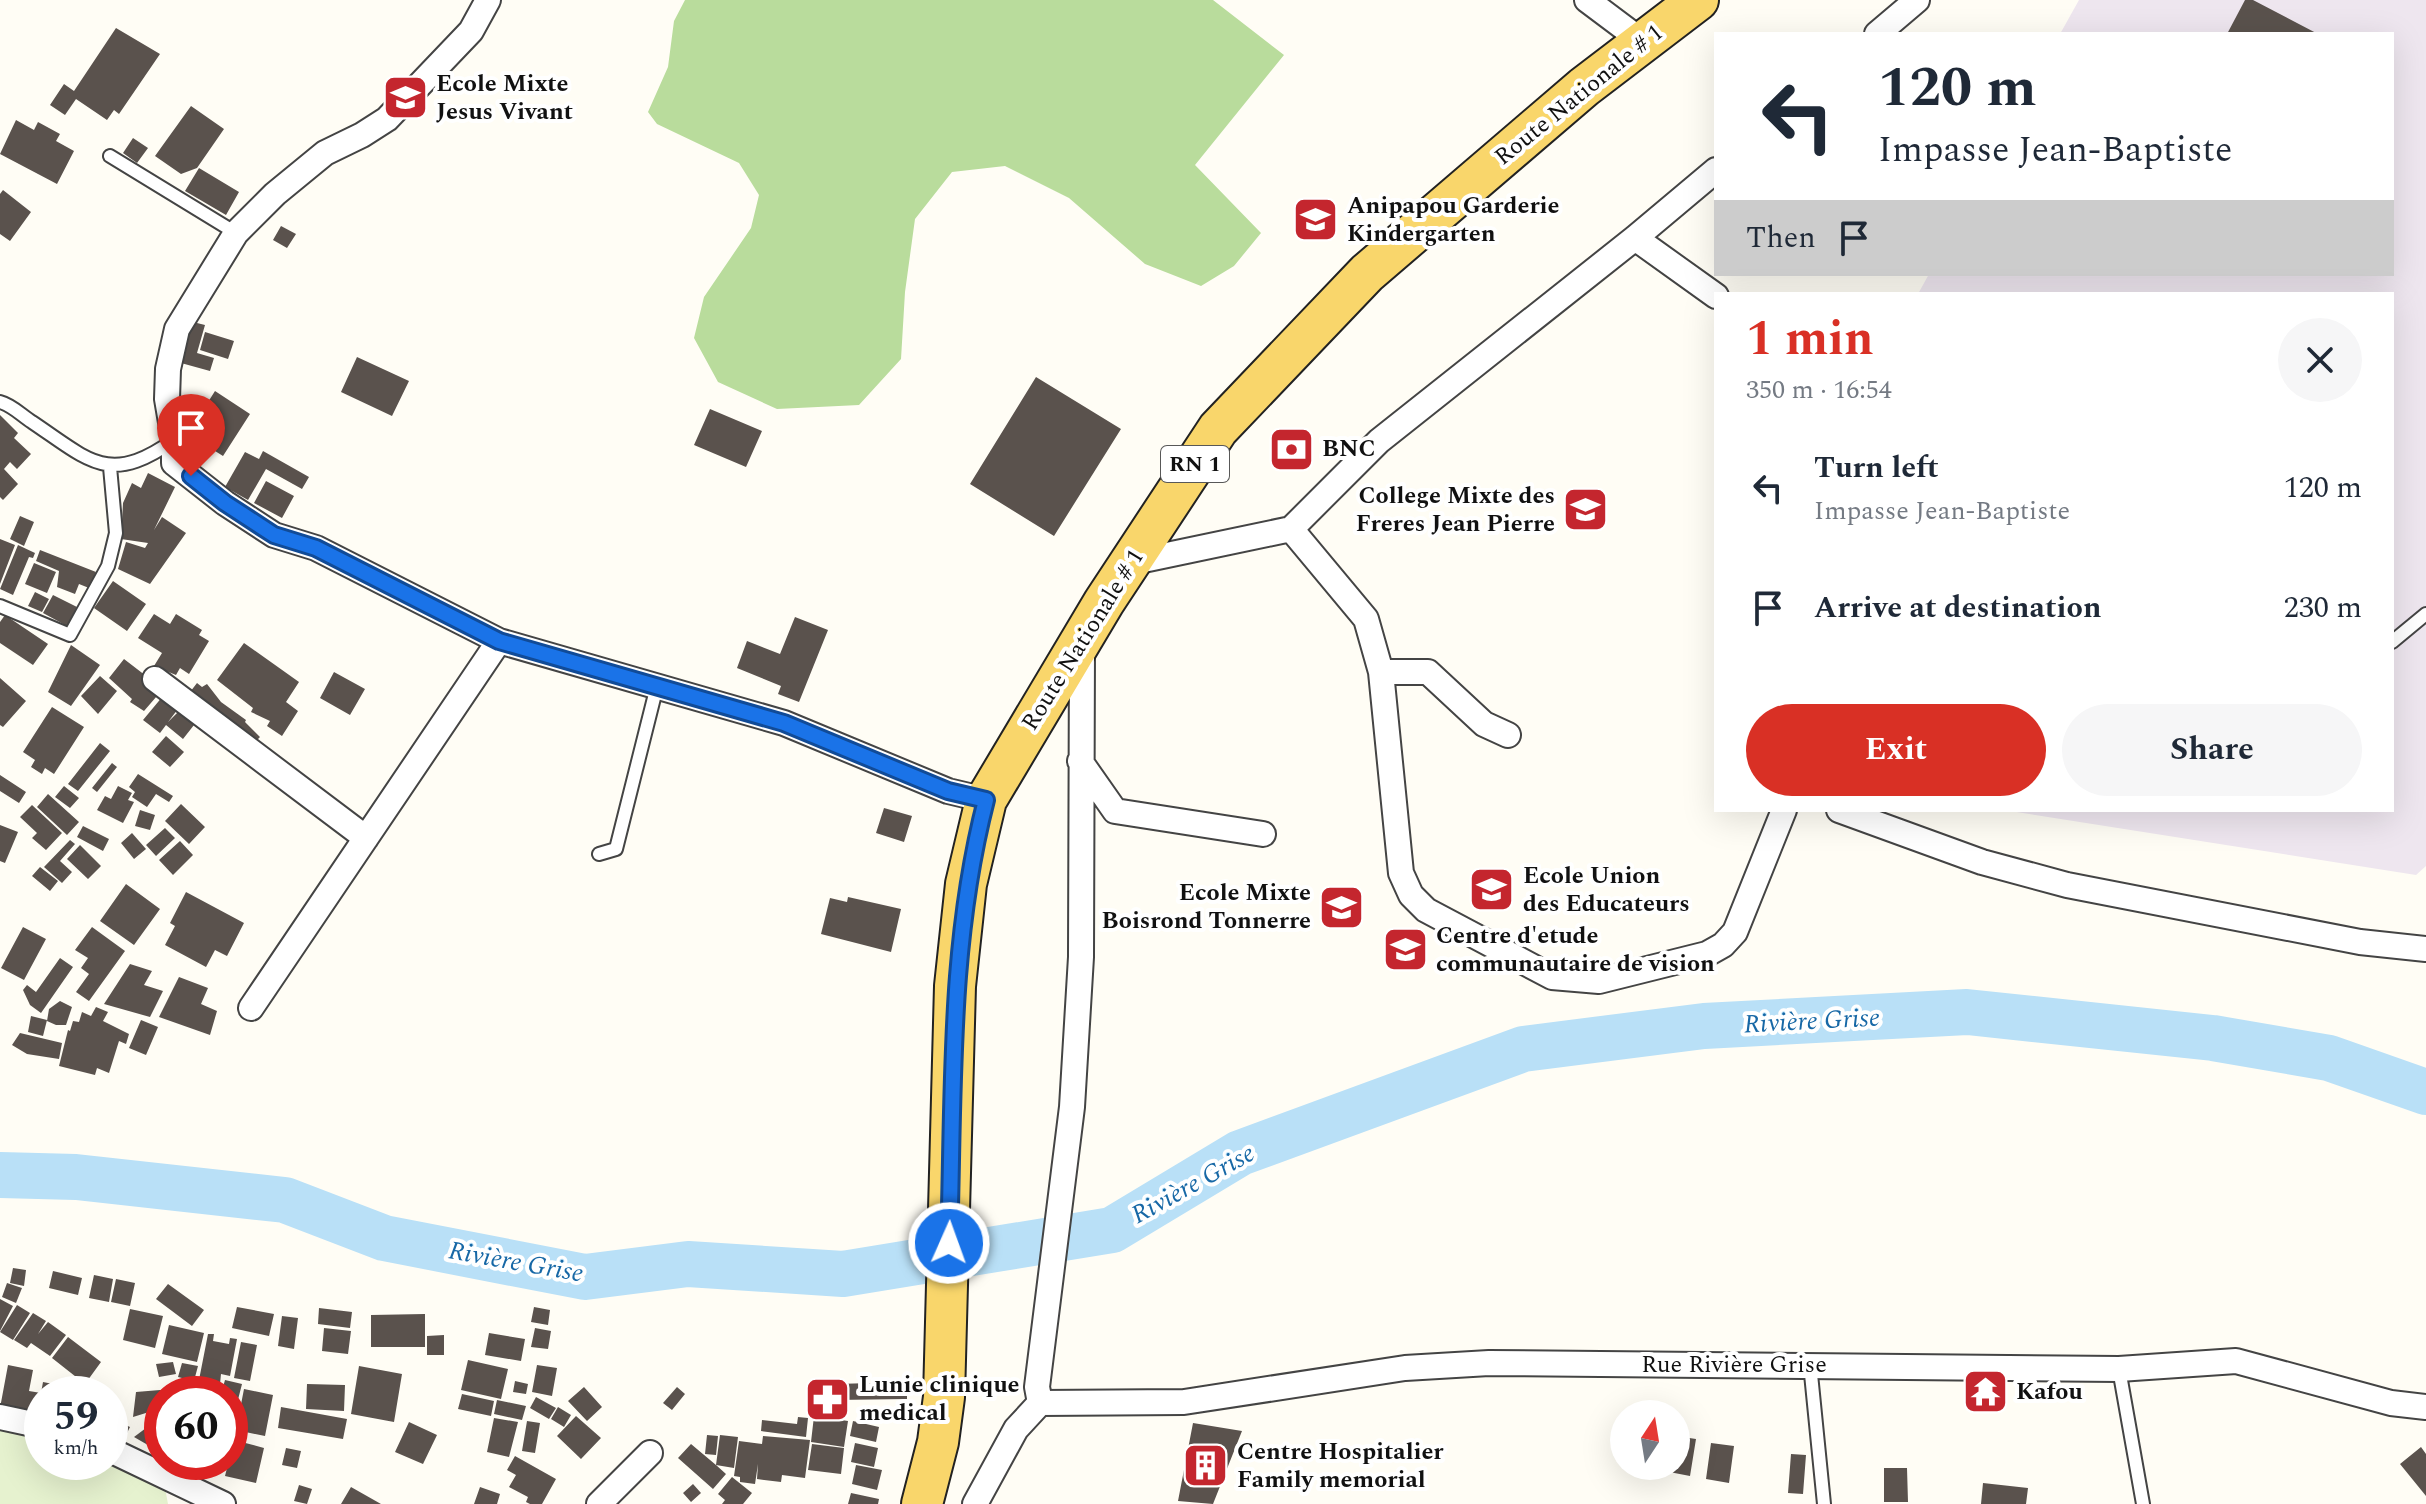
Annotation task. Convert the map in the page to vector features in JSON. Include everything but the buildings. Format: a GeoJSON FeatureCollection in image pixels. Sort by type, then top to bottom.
{"type":"FeatureCollection","features":[{"type":"Feature","properties":{"kind":"main road","name":"Route Nationale # 1"},"geometry":{"type":"LineString","coordinates":[[922,1504],[938,1442],[944,1397],[955,986],[966,884],[986,800],[1082,637],[1218,429],[1367,273],[1584,87],[1698,0]]}},
{"type":"Feature","properties":{"kind":"street"},"geometry":{"type":"LineString","coordinates":[[488,0],[471,31],[387,119],[325,153],[275,194],[236,233],[177,329],[168,369],[167,399],[174,440],[174,463],[225,503],[274,535],[316,548],[499,641],[784,723],[948,791],[986,800]]}},
{"type":"Feature","properties":{"kind":"street"},"geometry":{"type":"LineString","coordinates":[[1587,0],[1643,42]]}},
{"type":"Feature","properties":{"kind":"street"},"geometry":{"type":"LineString","coordinates":[[1879,32],[1917,0]]}},
{"type":"Feature","properties":{"kind":"street"},"geometry":{"type":"LineString","coordinates":[[1129,563],[1291,529],[1379,441],[1714,172]]}},
{"type":"Feature","properties":{"kind":"street"},"geometry":{"type":"LineString","coordinates":[[1635,238],[1714,295]]}},
{"type":"Feature","properties":{"kind":"street"},"geometry":{"type":"LineString","coordinates":[[1291,529],[1366,619],[1381,672],[1401,873],[1411,895],[1426,910],[1552,977],[1599,981],[1707,954],[1723,945],[1735,932],[1783,812]]}},
{"type":"Feature","properties":{"kind":"street"},"geometry":{"type":"LineString","coordinates":[[975,1504],[1038,1395],[1072,1107],[1081,957],[1082,637]]}},
{"type":"Feature","properties":{"kind":"street"},"geometry":{"type":"LineString","coordinates":[[251,1008],[499,641]]}},
{"type":"Feature","properties":{"kind":"street"},"geometry":{"type":"LineString","coordinates":[[1381,672],[1428,672],[1484,724],[1508,735]]}},
{"type":"Feature","properties":{"kind":"street"},"geometry":{"type":"LineString","coordinates":[[155,679],[366,838]]}},
{"type":"Feature","properties":{"kind":"street"},"geometry":{"type":"LineString","coordinates":[[1080,761],[1115,811],[1263,834]]}},
{"type":"Feature","properties":{"kind":"street"},"geometry":{"type":"LineString","coordinates":[[1844,812],[1982,862],[2067,885],[2360,942],[2426,949]]}},
{"type":"Feature","properties":{"kind":"street","name":"Rue Rivière Grise"},"geometry":{"type":"LineString","coordinates":[[1038,1395],[1184,1402],[1405,1368],[1461,1365],[1810,1364],[2119,1369],[2236,1361],[2391,1403],[2426,1407]]}},
{"type":"Feature","properties":{"kind":"street"},"geometry":{"type":"LineString","coordinates":[[0,1417],[24,1422]]}},
{"type":"Feature","properties":{"kind":"street"},"geometry":{"type":"LineString","coordinates":[[599,1504],[650,1453]]}},
{"type":"Feature","properties":{"kind":"street"},"geometry":{"type":"LineString","coordinates":[[128,1459],[223,1504]]}},
{"type":"Feature","properties":{"kind":"lane"},"geometry":{"type":"LineString","coordinates":[[110,156],[236,233]]}},
{"type":"Feature","properties":{"kind":"lane"},"geometry":{"type":"LineString","coordinates":[[0,402],[85,458],[110,467],[147,459],[174,440]]}},
{"type":"Feature","properties":{"kind":"lane"},"geometry":{"type":"LineString","coordinates":[[0,606],[70,635],[108,566],[116,533],[110,467]]}},
{"type":"Feature","properties":{"kind":"lane"},"geometry":{"type":"LineString","coordinates":[[2394,640],[2426,614]]}},
{"type":"Feature","properties":{"kind":"lane"},"geometry":{"type":"LineString","coordinates":[[599,854],[616,849],[657,686]]}},
{"type":"Feature","properties":{"kind":"lane"},"geometry":{"type":"LineString","coordinates":[[1810,1364],[1824,1504]]}},
{"type":"Feature","properties":{"kind":"lane"},"geometry":{"type":"LineString","coordinates":[[2119,1369],[2143,1504]]}},
{"type":"Feature","properties":{"kind":"shaded area"},"geometry":{"type":"Polygon","coordinates":[[[2079,0],[2426,0],[2426,866],[2416,875],[2017,812],[2394,812],[2394,292],[1919,292],[1928,276],[2394,276],[2394,32],[2061,32],[2079,0]]]}},
{"type":"Feature","properties":{"kind":"green space"},"geometry":{"type":"Polygon","coordinates":[[[685,0],[1213,0],[1284,55],[1195,165],[1261,233],[1234,266],[1201,286],[1145,264],[1069,198],[1005,166],[952,172],[915,219],[905,292],[901,359],[859,405],[777,409],[718,382],[694,338],[704,297],[751,228],[759,195],[739,163],[657,124],[648,112],[668,67],[674,21],[685,0]]]}},
{"type":"Feature","properties":{"kind":"green space"},"geometry":{"type":"Polygon","coordinates":[[[0,1429],[24,1432],[24,1480],[128,1480],[128,1471],[165,1488],[168,1504],[0,1504],[0,1429]]]}},
{"type":"Feature","properties":{"kind":"waterway","name":"Rivière Grise"},"geometry":{"type":"LineString","coordinates":[[0,1175],[76,1177],[285,1200],[384,1238],[585,1277],[688,1264],[843,1274],[1112,1230],[1240,1153],[1523,1049],[1704,1026],[1967,1012],[2213,1038],[2329,1058],[2426,1092]]}},
{"type":"Feature","properties":{"kind":"place","name":"Ecole Mixte Jesus Vivant"},"geometry":{"type":"Point","coordinates":[405,98]}},
{"type":"Feature","properties":{"kind":"place","name":"Anipapou Garderie Kindergarten"},"geometry":{"type":"Point","coordinates":[1316,220]}},
{"type":"Feature","properties":{"kind":"place","name":"BNC"},"geometry":{"type":"Point","coordinates":[1291,449]}},
{"type":"Feature","properties":{"kind":"place","name":"College Mixte des Freres Jean Pierre"},"geometry":{"type":"Point","coordinates":[1586,510]}},
{"type":"Feature","properties":{"kind":"place","name":"Ecole Union des Educateurs"},"geometry":{"type":"Point","coordinates":[1492,890]}},
{"type":"Feature","properties":{"kind":"place","name":"Ecole Mixte Boisrond Tonnerre"},"geometry":{"type":"Point","coordinates":[1342,907]}},
{"type":"Feature","properties":{"kind":"place","name":"Centre d'etude communautaire de vision"},"geometry":{"type":"Point","coordinates":[1405,950]}},
{"type":"Feature","properties":{"kind":"place","name":"Kafou"},"geometry":{"type":"Point","coordinates":[1985,1392]}},
{"type":"Feature","properties":{"kind":"place","name":"Lunie clinique medical"},"geometry":{"type":"Point","coordinates":[828,1399]}},
{"type":"Feature","properties":{"kind":"place","name":"Centre Hospitalier Family memorial"},"geometry":{"type":"Point","coordinates":[1206,1466]}},
{"type":"Feature","properties":{"kind":"route"},"geometry":{"type":"LineString","coordinates":[[191,476],[274,535],[316,548],[499,641],[784,723],[948,791],[986,800],[966,884],[955,986],[949,1243]]}}]}
